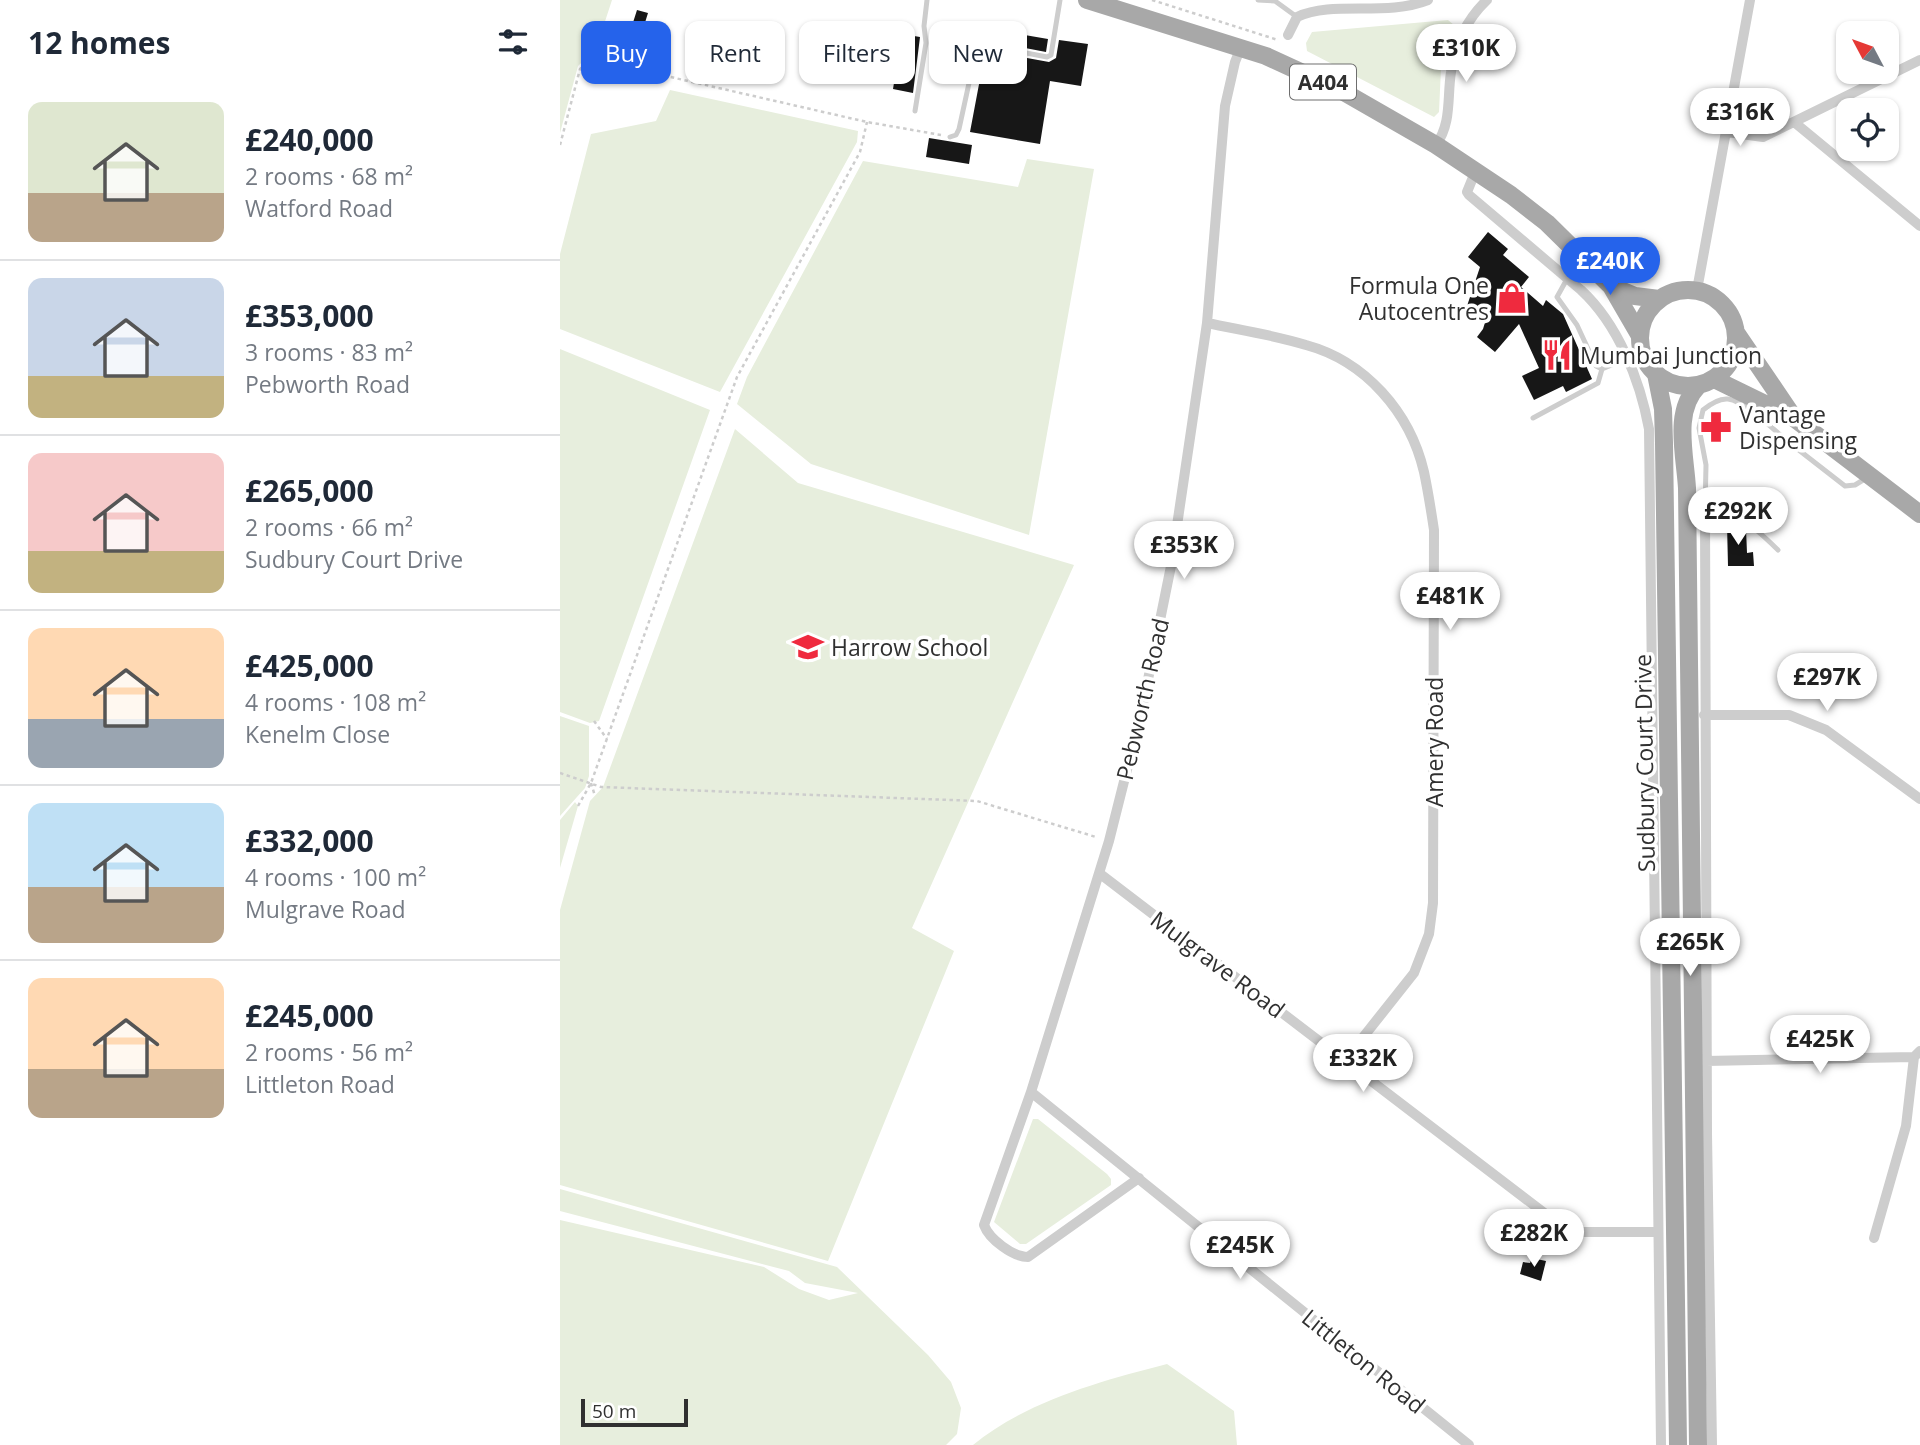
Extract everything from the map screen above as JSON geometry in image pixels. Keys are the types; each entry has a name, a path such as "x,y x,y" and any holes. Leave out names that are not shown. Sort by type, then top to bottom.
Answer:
{"main road":[{"name":"A404","path":"1087,0 1241,47 1342,91 1436,145 1476,170 1546,223 1611,286 1640,336"},
{"name":"A404","path":"1611,286 1635,296 1659,299"},
{"path":"1678,290 1697,290 1712,295 1725,306 1733,318 1737,334 1735,351 1729,365 1706,382 1679,386 1656,374 1641,350 1640,336 1644,317 1659,299 1678,290"},
{"path":"1737,334 1802,423"},
{"name":"Sudbury Court Drive","path":"1656,374 1662,409 1655,446 1664,569 1681,966 1699,998 1705,1383 1698,1412 1698,1445"},
{"path":"1706,382 1802,423 1920,514"},
{"name":"Sudbury Court Drive","path":"1678,1445 1676,1178 1681,966 1697,785 1686,567 1696,511 1683,408 1689,395 1706,382"}],"street":[{"path":"1288,35 1297,17 1309,11 1385,10 1428,0"},
{"path":"1697,290 1749,0"},
{"path":"1436,145 1443,136 1447,118 1454,51 1479,2"},
{"name":"Pebworth Road","path":"1139,1178 1028,1257 1018,1257 987,1233 984,1226 1031,1092 1109,841 1141,713 1171,566 1207,323 1225,106 1234,62 1241,47"},
{"path":"1727,132 1763,137 1920,60"},
{"path":"1794,121 1920,226"},
{"path":"1476,170 1467,192 1469,195 1568,278 1596,304 1611,324 1645,409 1655,446"},
{"path":"1581,290 1597,272"},
{"name":"Amery Road","path":"1207,323 1308,345 1346,361 1378,387 1405,424 1423,470 1434,530 1433,904 1429,934 1414,973 1345,1060"},
{"name":"Sudbury Court Drive","path":"1655,446 1657,1232 1661,1445"},
{"name":"Sudbury Court Drive","path":"1696,511 1704,715 1697,785 1699,998 1706,1061 1700,1134"},
{"path":"1704,715 1789,715 1809,721 1826,730 1920,799"},
{"name":"Mulgrave Road","path":"1099,873 1556,1222 1582,1232 1657,1232"},
{"path":"1706,1061 1917,1054 1906,1126 1874,1238"},
{"name":"Littleton Road","path":"1031,1092 1469,1445"},
{"path":"1657,1178 1676,1178"},
{"name":"Sudbury Court Drive","path":"1705,1383 1712,1445"}],"lane":[{"path":"915,111 926,43 924,26 927,0"},
{"path":"950,136 956,135 958,129 976,51 981,46 990,46 1047,57 1051,55 1060,0"},
{"path":"1258,0 1275,0 1297,17"},
{"path":"1568,278 1557,297 1577,325 1596,366 1602,369 1626,359"},
{"path":"1534,418 1598,383 1602,369"},
{"path":"1778,550 1746,521 1724,513 1696,511 1706,465 1699,428 1703,410 1728,399 1738,403 1845,486 1854,485 1870,475"},
{"path":"1791,444 1802,423"},
{"path":"1664,569 1686,567"},
{"path":"1678,1413 1698,1412"}],"path":[{"path":"560,145 580,69 592,59 867,122 950,136"},
{"path":"578,806 591,783 737,377 860,152 867,122"},
{"path":"594,721 607,739"},
{"path":"560,773 601,788 623,786 977,801 1109,841"},
{"path":"591,783 595,796"}],"green space":[{"path":"560,0 612,0 605,21 581,21 581,63 560,133"},
{"path":"1448,20 1454,25 1441,68 1439,112 1434,117 1307,51 1306,43 1312,32"},
{"path":"670,90 858,131 857,142 720,392 560,329 560,254 591,134 656,121"},
{"path":"1027,159 1094,169 1029,535 811,464 737,404 747,377 863,161 1018,187"},
{"path":"560,349 710,410 599,721 590,723 560,712"},
{"path":"735,429 798,483 1074,565 912,928 954,951 828,1261 560,1185 560,910 590,801 603,787"},
{"path":"560,716 589,726 589,776 585,788 560,816"},
{"path":"575,802 578,806 560,868 560,820"},
{"path":"1033,1119 1038,1119 1107,1174 1111,1185 1026,1244 1020,1244 994,1222"},
{"path":"560,1189 837,1267 928,1355 951,1382 961,1408 957,1434 946,1445 560,1445 560,1220 764,1267 799,1289 829,1300 858,1293 805,1283 789,1271 560,1211"},
{"path":"1167,1364 1234,1411 1237,1445 973,1445 1017,1416 1065,1394"}],"building":[{"path":"637,10 648,13 646,21 633,21"},
{"path":"1027,35 1048,39 1046,52 1027,48"},
{"path":"915,36 920,37 915,77"},
{"path":"1059,40 1088,44 1081,86 1050,81 1040,144 970,132 979,84 1027,84 1027,58 1049,62 1056,58"},
{"path":"894,84 914,84 913,93 893,89"},
{"path":"929,138 972,145 969,164 926,157"},
{"path":"1488,232 1508,249 1503,255 1529,277 1521,287 1543,306 1546,300 1563,314 1592,379 1566,392 1563,386 1534,400 1522,376 1539,368 1519,324 1495,352 1477,337 1487,316 1466,309 1480,267 1468,257"},
{"path":"1727,524 1736,524 1746,529 1747,553 1753,552 1754,566 1728,566"},
{"path":"1532,1258 1546,1261 1541,1281 1520,1274 1523,1262 1530,1263"}],"place":[{"name":"Formula One Autocentres","path":"1512,298"},
{"name":"Mumbai Junction","path":"1557,355"},
{"name":"Vantage Dispensing","path":"1716,427"},
{"name":"Harrow School","path":"808,647"}]}
